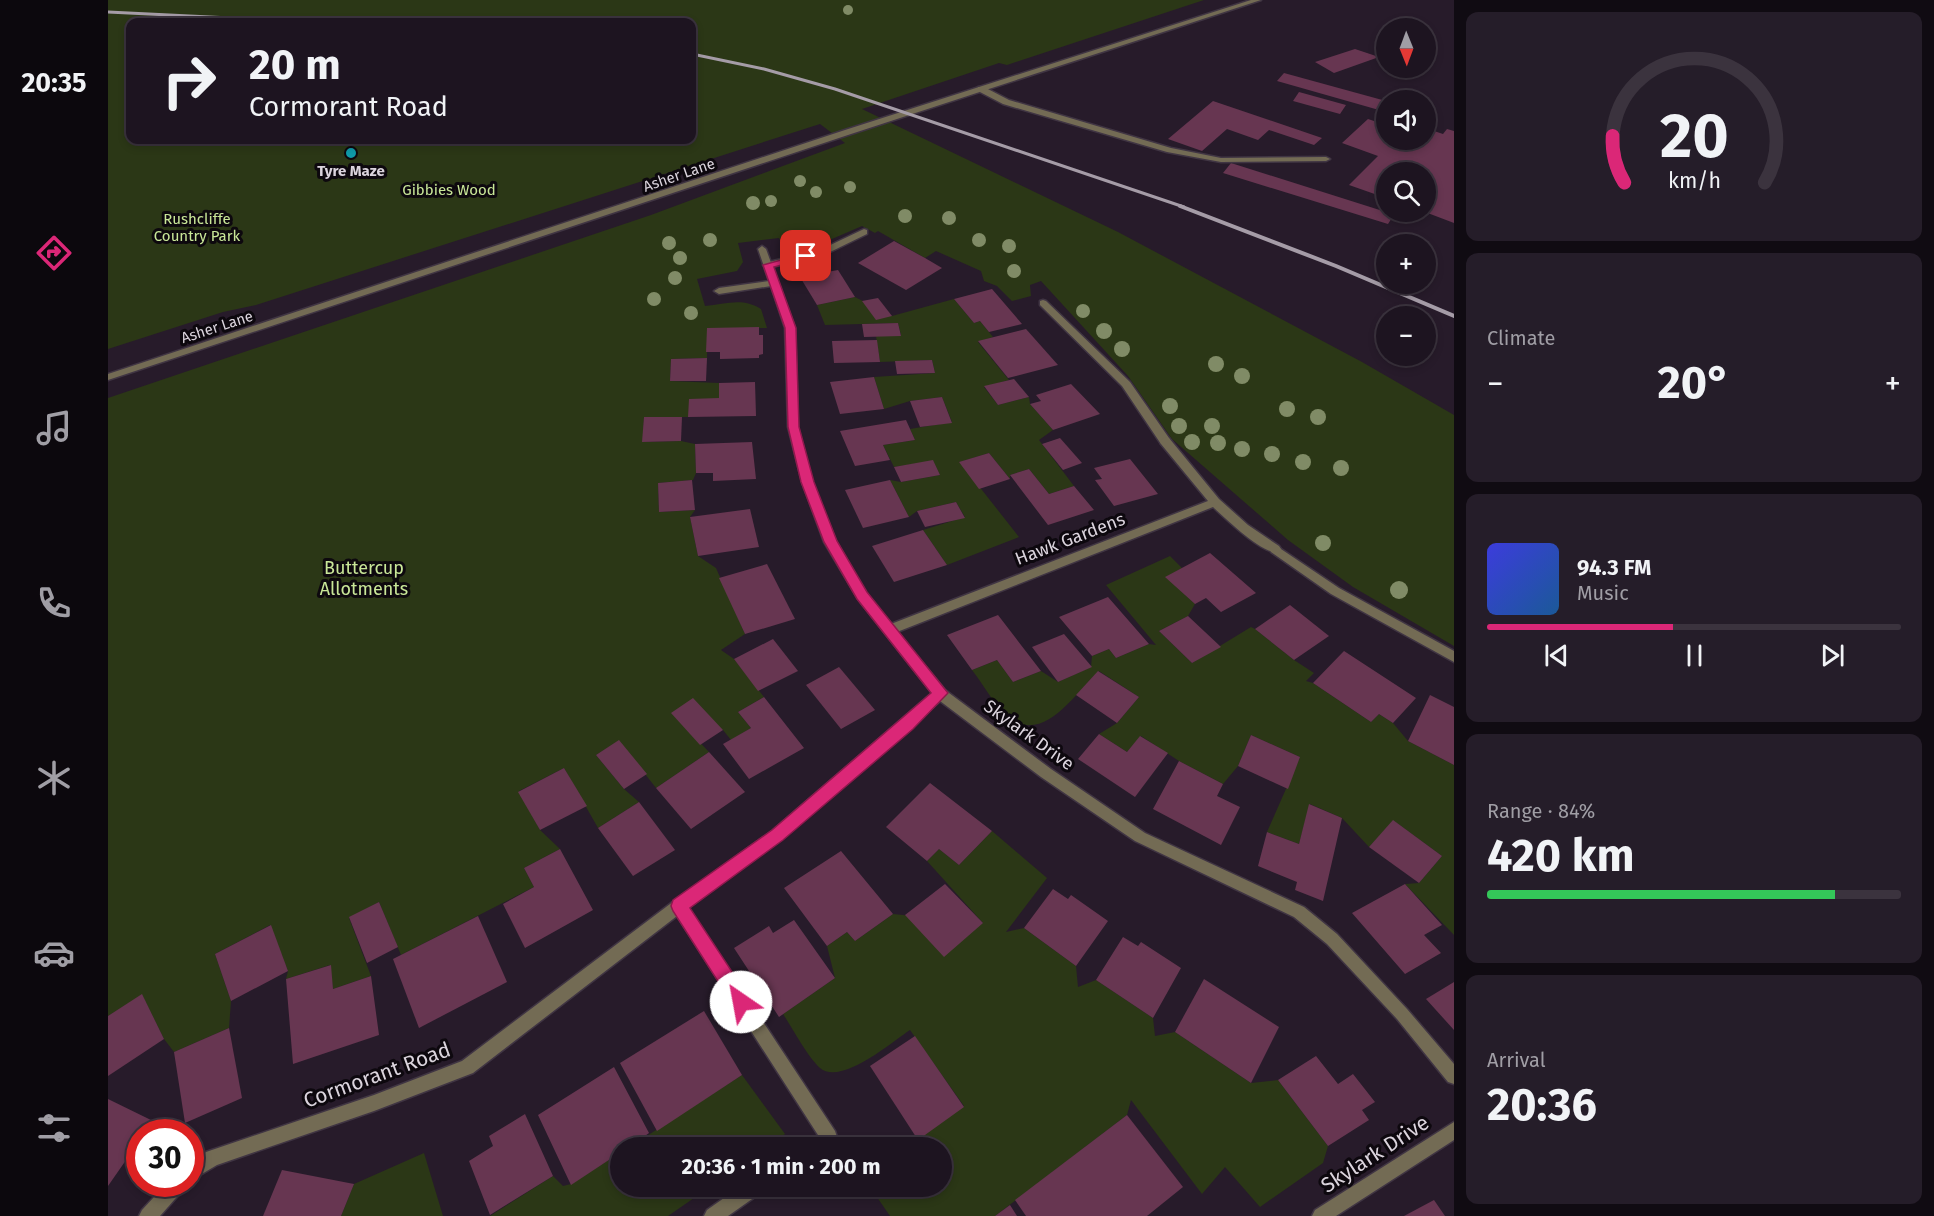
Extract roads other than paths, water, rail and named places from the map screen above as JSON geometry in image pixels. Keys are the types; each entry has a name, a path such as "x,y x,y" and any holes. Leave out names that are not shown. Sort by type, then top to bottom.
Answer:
{"street":[{"name":"Asher Lane","path":"108,377 1258,0"},
{"path":"981,89 1006,102 1181,152 1221,160 1326,159"},
{"path":"768,265 825,251 864,232"},
{"name":"Skylark Drive","path":"762,249 792,336 794,427 807,482 830,542 862,596 940,693 1046,774 1140,837 1299,912 1332,939 1402,1014 1454,1076"},
{"path":"719,291 775,284"},
{"path":"1043,303 1126,384 1165,441 1215,502 1244,528 1335,591 1454,657"},
{"name":"Hawk Gardens","path":"888,630 1215,502"},
{"name":"Cormorant Road","path":"204,1163 212,1158 374,1103 467,1067 679,906 777,835 908,725 940,693"},
{"path":"679,906 829,1137"},
{"name":"Skylark Drive","path":"1321,1216 1454,1130"},
{"path":"148,1216 165,1197"},
{"path":"712,1216 740,1197"}],"railway":[{"path":"108,12 229,18"},
{"path":"696,55 764,69 835,89 1184,207"},
{"path":"1180,206 1336,266 1454,316"}],"place":[{"name":"Tyre Maze","path":"351,153"}],"park label":[{"name":"Gibbies Wood","path":"449,190"},
{"name":"Rushcliffe Country Park","path":"197,228"},
{"name":"Buttercup Allotments","path":"364,578"}]}
